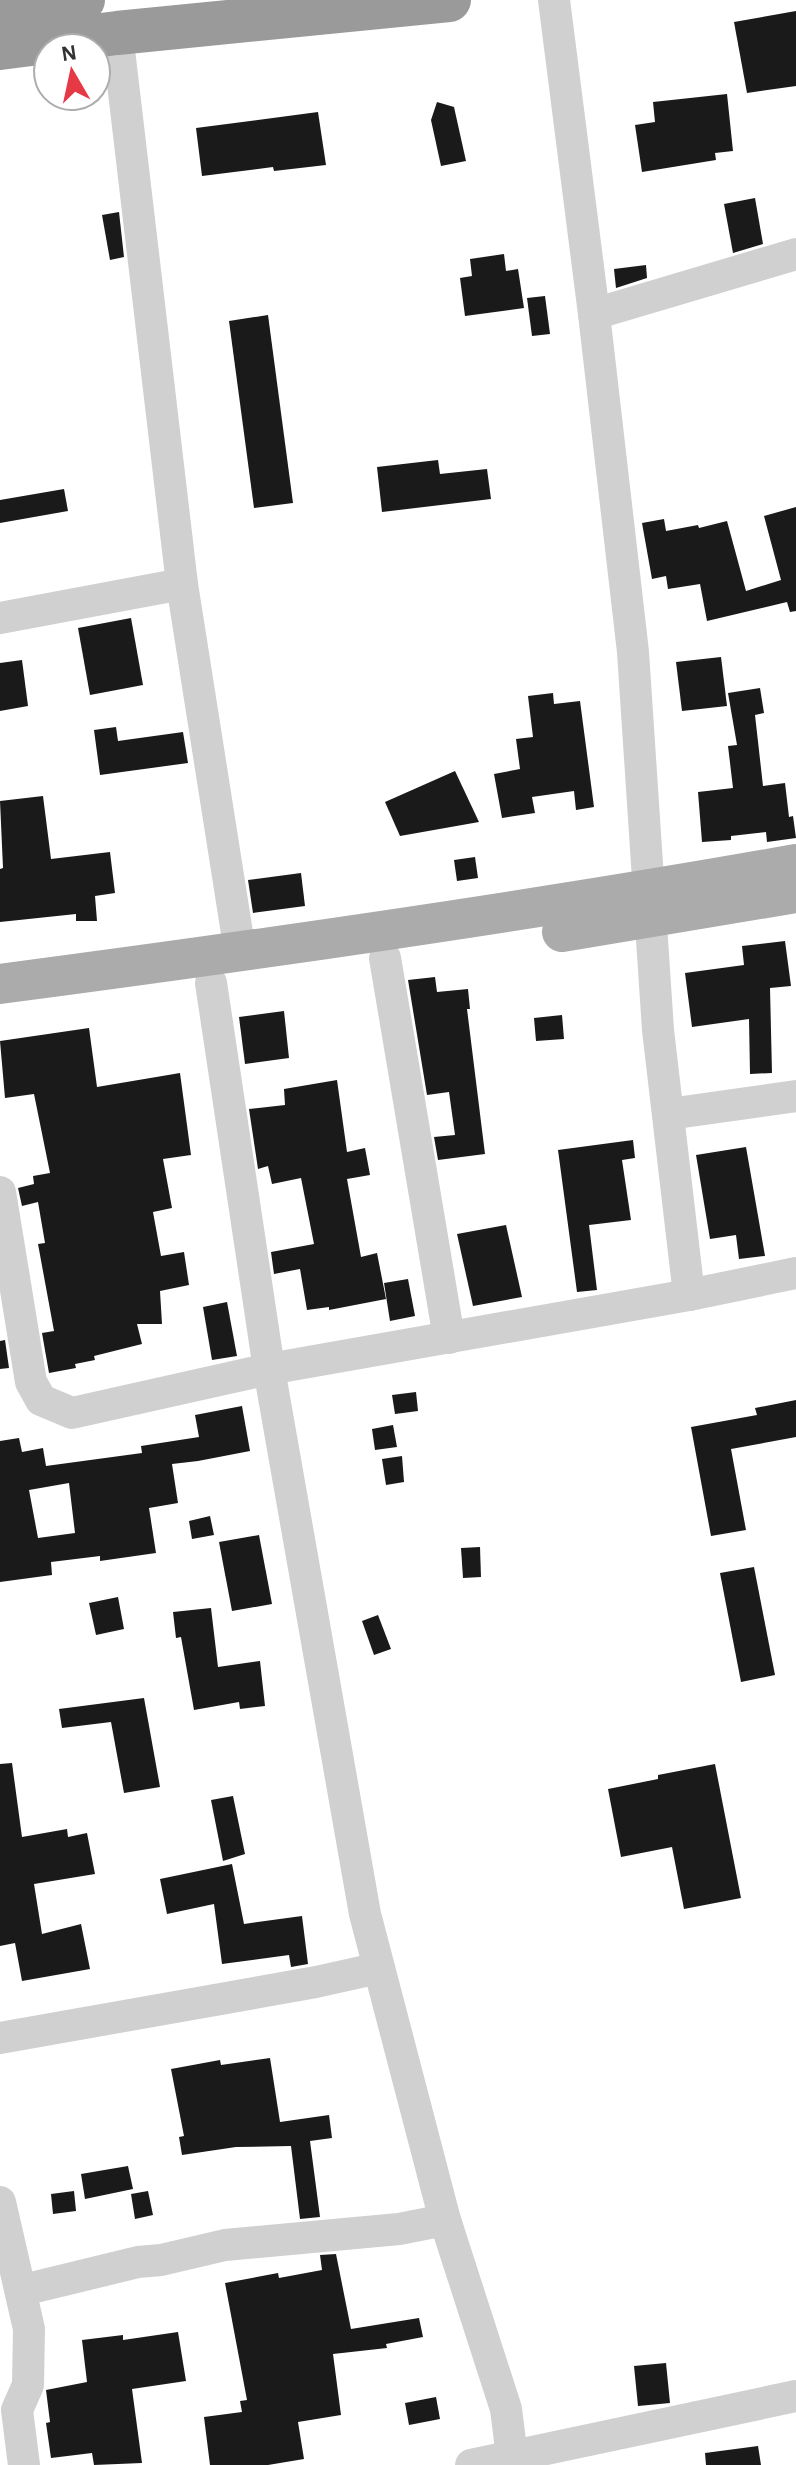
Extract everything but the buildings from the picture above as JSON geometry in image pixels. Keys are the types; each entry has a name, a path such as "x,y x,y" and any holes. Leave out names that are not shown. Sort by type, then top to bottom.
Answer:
{"highway":[{"path":"0,10 83,0"},
{"path":"0,48 117,33 449,0"}],"main road":[{"path":"0,1012 385,958 649,905 796,864"},
{"path":"0,984 240,952 649,905 796,893"}],"street":[{"path":"554,0 633,652 658,1030 689,1295"},
{"path":"117,33 182,584 240,952"},
{"path":"594,314 796,254"},
{"path":"0,618 182,584"},
{"path":"385,958 449,1338"},
{"path":"211,983 269,1369 365,1914 445,2220 506,2409 513,2461"},
{"path":"669,1114 796,1096"},
{"path":"0,1192 31,1382 41,1400 72,1413 269,1369 689,1295 796,1273"},
{"path":"0,2038 379,1968"},
{"path":"0,2202 23,2290 29,2329 28,2385 9,2412 24,2465"},
{"path":"23,2290 225,2245 399,2229 445,2220"},
{"path":"471,2465 513,2461 796,2396"}]}
